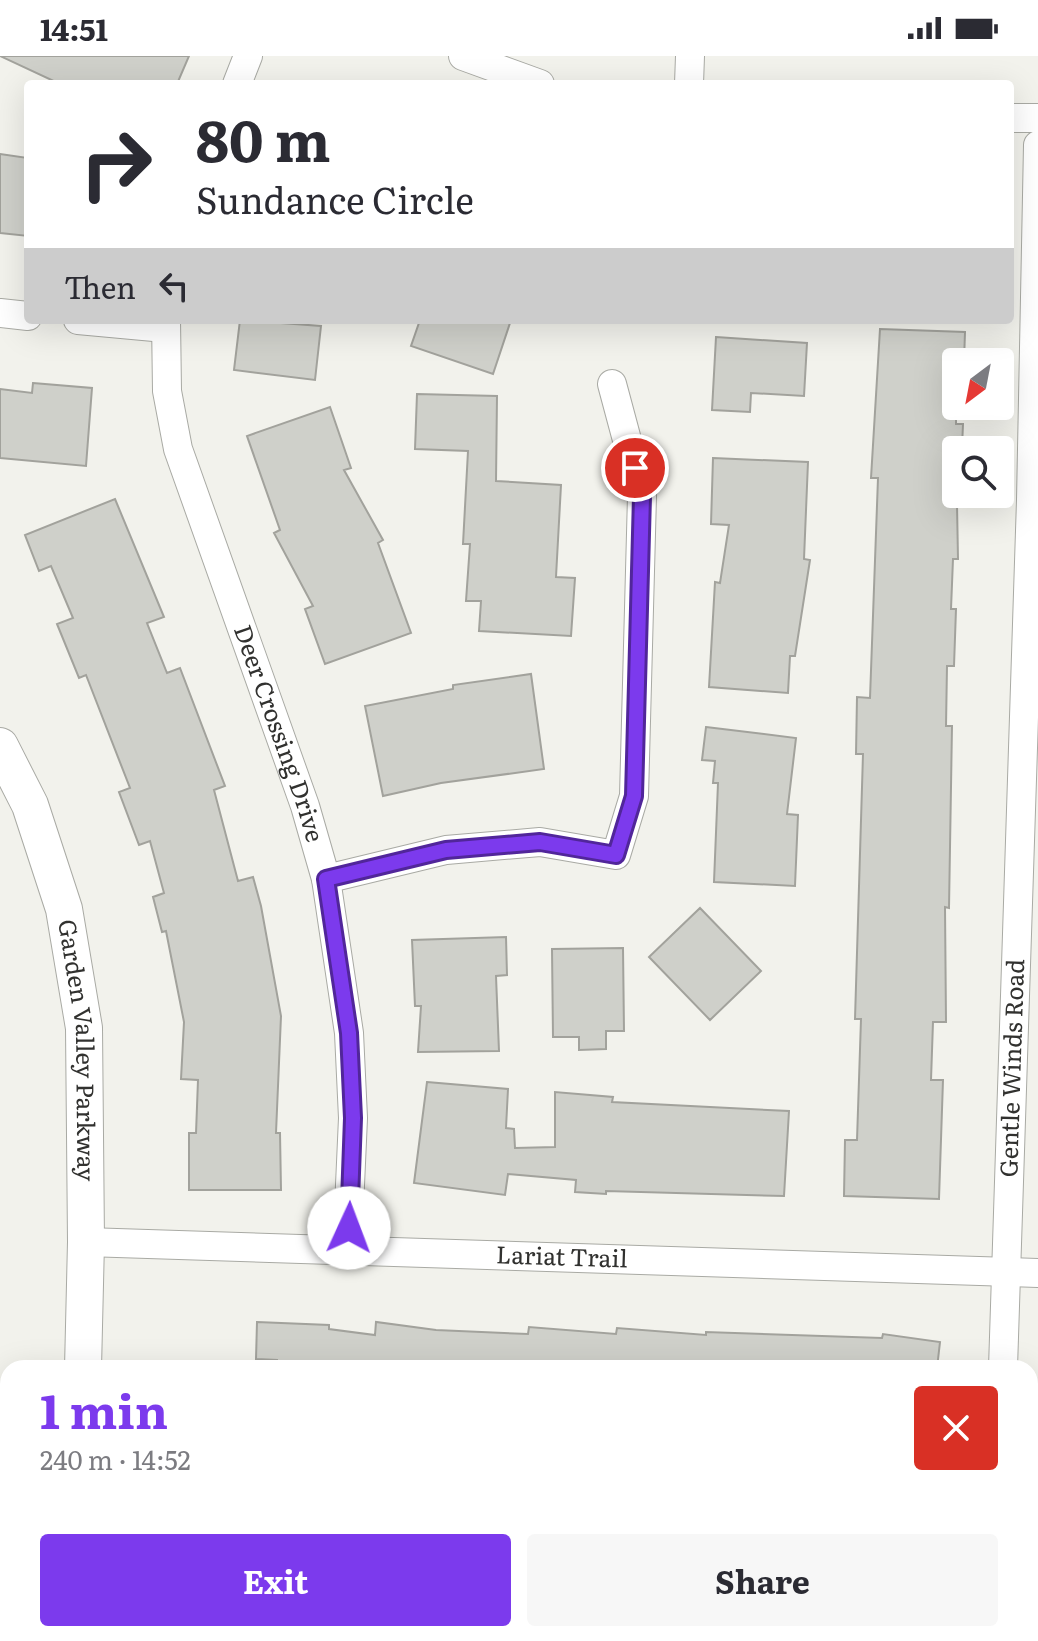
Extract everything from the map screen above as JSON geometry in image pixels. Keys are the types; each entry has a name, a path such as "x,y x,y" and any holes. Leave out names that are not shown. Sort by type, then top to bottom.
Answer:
{"street":[{"path":"239,80 248,56"},
{"path":"463,56 529,80"},
{"path":"689,80 690,56"},
{"path":"1014,118 1038,118"},
{"name":"Gentle Winds Road","path":"1003,1360 1028,888 1038,145"},
{"path":"0,313 24,316"},
{"name":"Deer Crossing Drive","path":"166,324 167,391 178,449 305,806 326,879 349,1033 353,1118 347,1252"},
{"path":"326,879 446,850 540,842 616,855 634,796 642,496 612,384"},
{"name":"Garden Valley Parkway","path":"0,746 30,805 66,924 84,1028 86,1242 83,1360"},
{"name":"Lariat Trail","path":"86,1242 1038,1273"}],"building":[{"path":"0,56 189,56 179,80 51,80"},
{"path":"0,154 24,157 24,236 0,233"},
{"path":"240,324 321,326 315,380 234,370"},
{"path":"419,324 510,324 493,374 411,346"},
{"path":"880,329 965,332 964,348 942,348 942,420 956,420 956,424 963,424 962,436 942,436 942,508 957,508 958,559 953,559 951,609 956,609 954,666 947,666 946,726 952,726 949,908 945,907 946,1022 933,1022 931,1080 943,1080 939,1199 844,1196 845,1140 857,1140 861,1019 855,1019 863,754 856,754 857,697 870,698 878,478 871,478"},
{"path":"716,337 807,343 804,396 751,393 750,412 712,410"},
{"path":"33,383 92,388 86,466 0,458 0,389 32,393"},
{"path":"417,394 497,396 496,481 561,485 556,577 575,578 571,636 479,631 481,601 466,601 470,544 463,544 468,451 415,449"},
{"path":"330,407 351,468 344,470 383,540 378,543 411,633 325,664 305,609 313,606 274,533 280,530 247,436"},
{"path":"713,458 808,462 804,559 810,560 795,656 790,656 788,693 709,687 715,582 720,583 729,525 711,524"},
{"path":"115,499 164,617 147,623 167,673 180,668 225,786 214,790 238,881 253,877 261,906 281,1016 276,1133 280,1133 281,1190 189,1190 189,1133 196,1133 198,1080 181,1079 184,1022 166,931 162,932 153,897 164,893 150,841 139,845 119,792 130,788 86,675 79,678 57,624 73,618 51,566 39,571 25,535"},
{"path":"531,674 544,769 441,783 383,796 365,706 453,689 453,685"},
{"path":"706,727 796,738 787,814 798,815 795,886 714,882 718,783 713,783 715,761 702,760"},
{"path":"700,908 761,971 710,1020 649,957"},
{"path":"506,937 507,975 496,976 499,1051 418,1052 421,1006 415,1006 412,940"},
{"path":"623,948 624,1031 606,1031 606,1049 579,1050 579,1037 553,1037 552,949"},
{"path":"427,1082 508,1089 506,1128 514,1129 515,1148 555,1147 555,1092 613,1097 612,1102 789,1111 784,1196 575,1192 576,1180 508,1174 505,1195 414,1183"},
{"path":"257,1322 329,1325 329,1329 375,1335 376,1322 436,1330 528,1334 529,1327 616,1334 617,1328 706,1335 706,1332 882,1338 883,1334 940,1342 938,1360 256,1359"}],"route":[{"path":"349,1228 353,1118 349,1033 326,879 446,850 540,842 616,855 634,796 642,496 635,468"}]}
